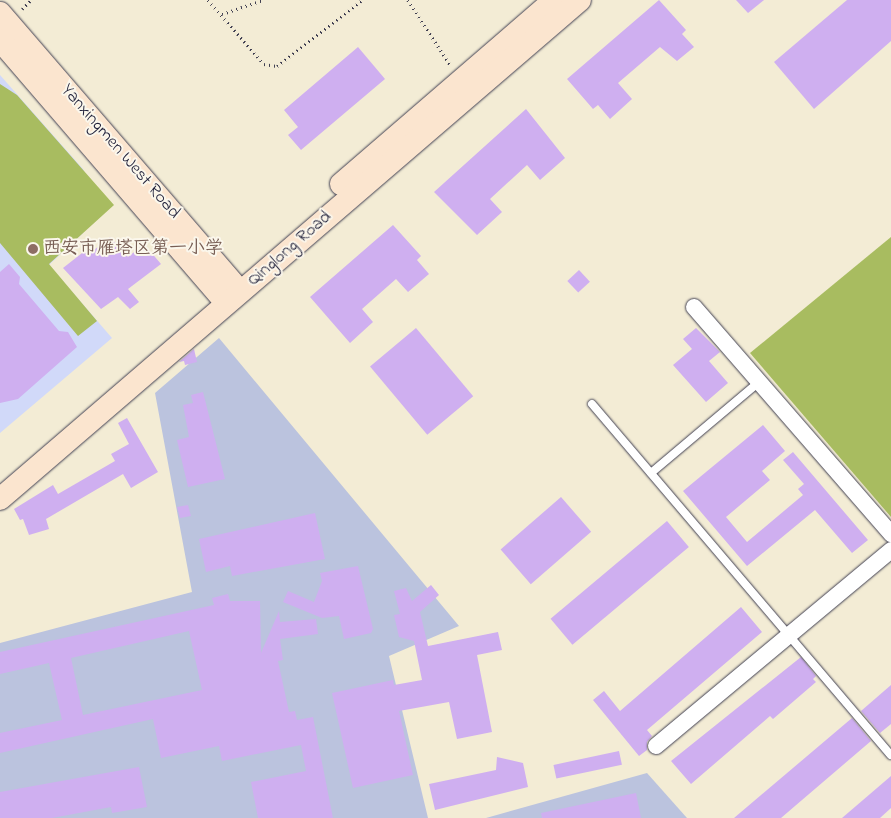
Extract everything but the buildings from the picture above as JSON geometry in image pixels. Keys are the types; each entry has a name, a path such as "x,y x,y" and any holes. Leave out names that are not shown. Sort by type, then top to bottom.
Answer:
{"street":[{"name":"Qinglong Road","path":"0,499 462,80 554,0"},
{"name":"Qinglong Road","path":"0,478 580,0"},
{"name":"Yanxingmen West Road","path":"0,13 228,292"},
{"name":"Yanxingmen West Road","path":"0,40 228,292"},
{"path":"694,307 891,534"},
{"path":"656,746 891,550"}],"lane":[{"path":"651,473 759,382"},
{"path":"592,404 891,755"}],"path":[{"path":"208,0 264,64 277,66 362,0"},
{"path":"222,14 263,0"},
{"path":"408,0 431,39 462,80"}],"shaded area":[{"name":"西安市雁塔区第一小学","path":"0,75 83,169 90,184 83,233 49,265 112,338 0,433"},
{"path":"219,338 459,626 389,656 428,818 0,818 0,643 192,592 155,393"},
{"path":"647,773 687,818 486,818"}],"green space":[{"path":"0,84 17,95 114,205 49,264 97,321 78,336 0,243"},
{"path":"891,237 891,517 750,353"}],"place":[{"name":"西安市雁塔区第一小学","path":"33,249"}]}
